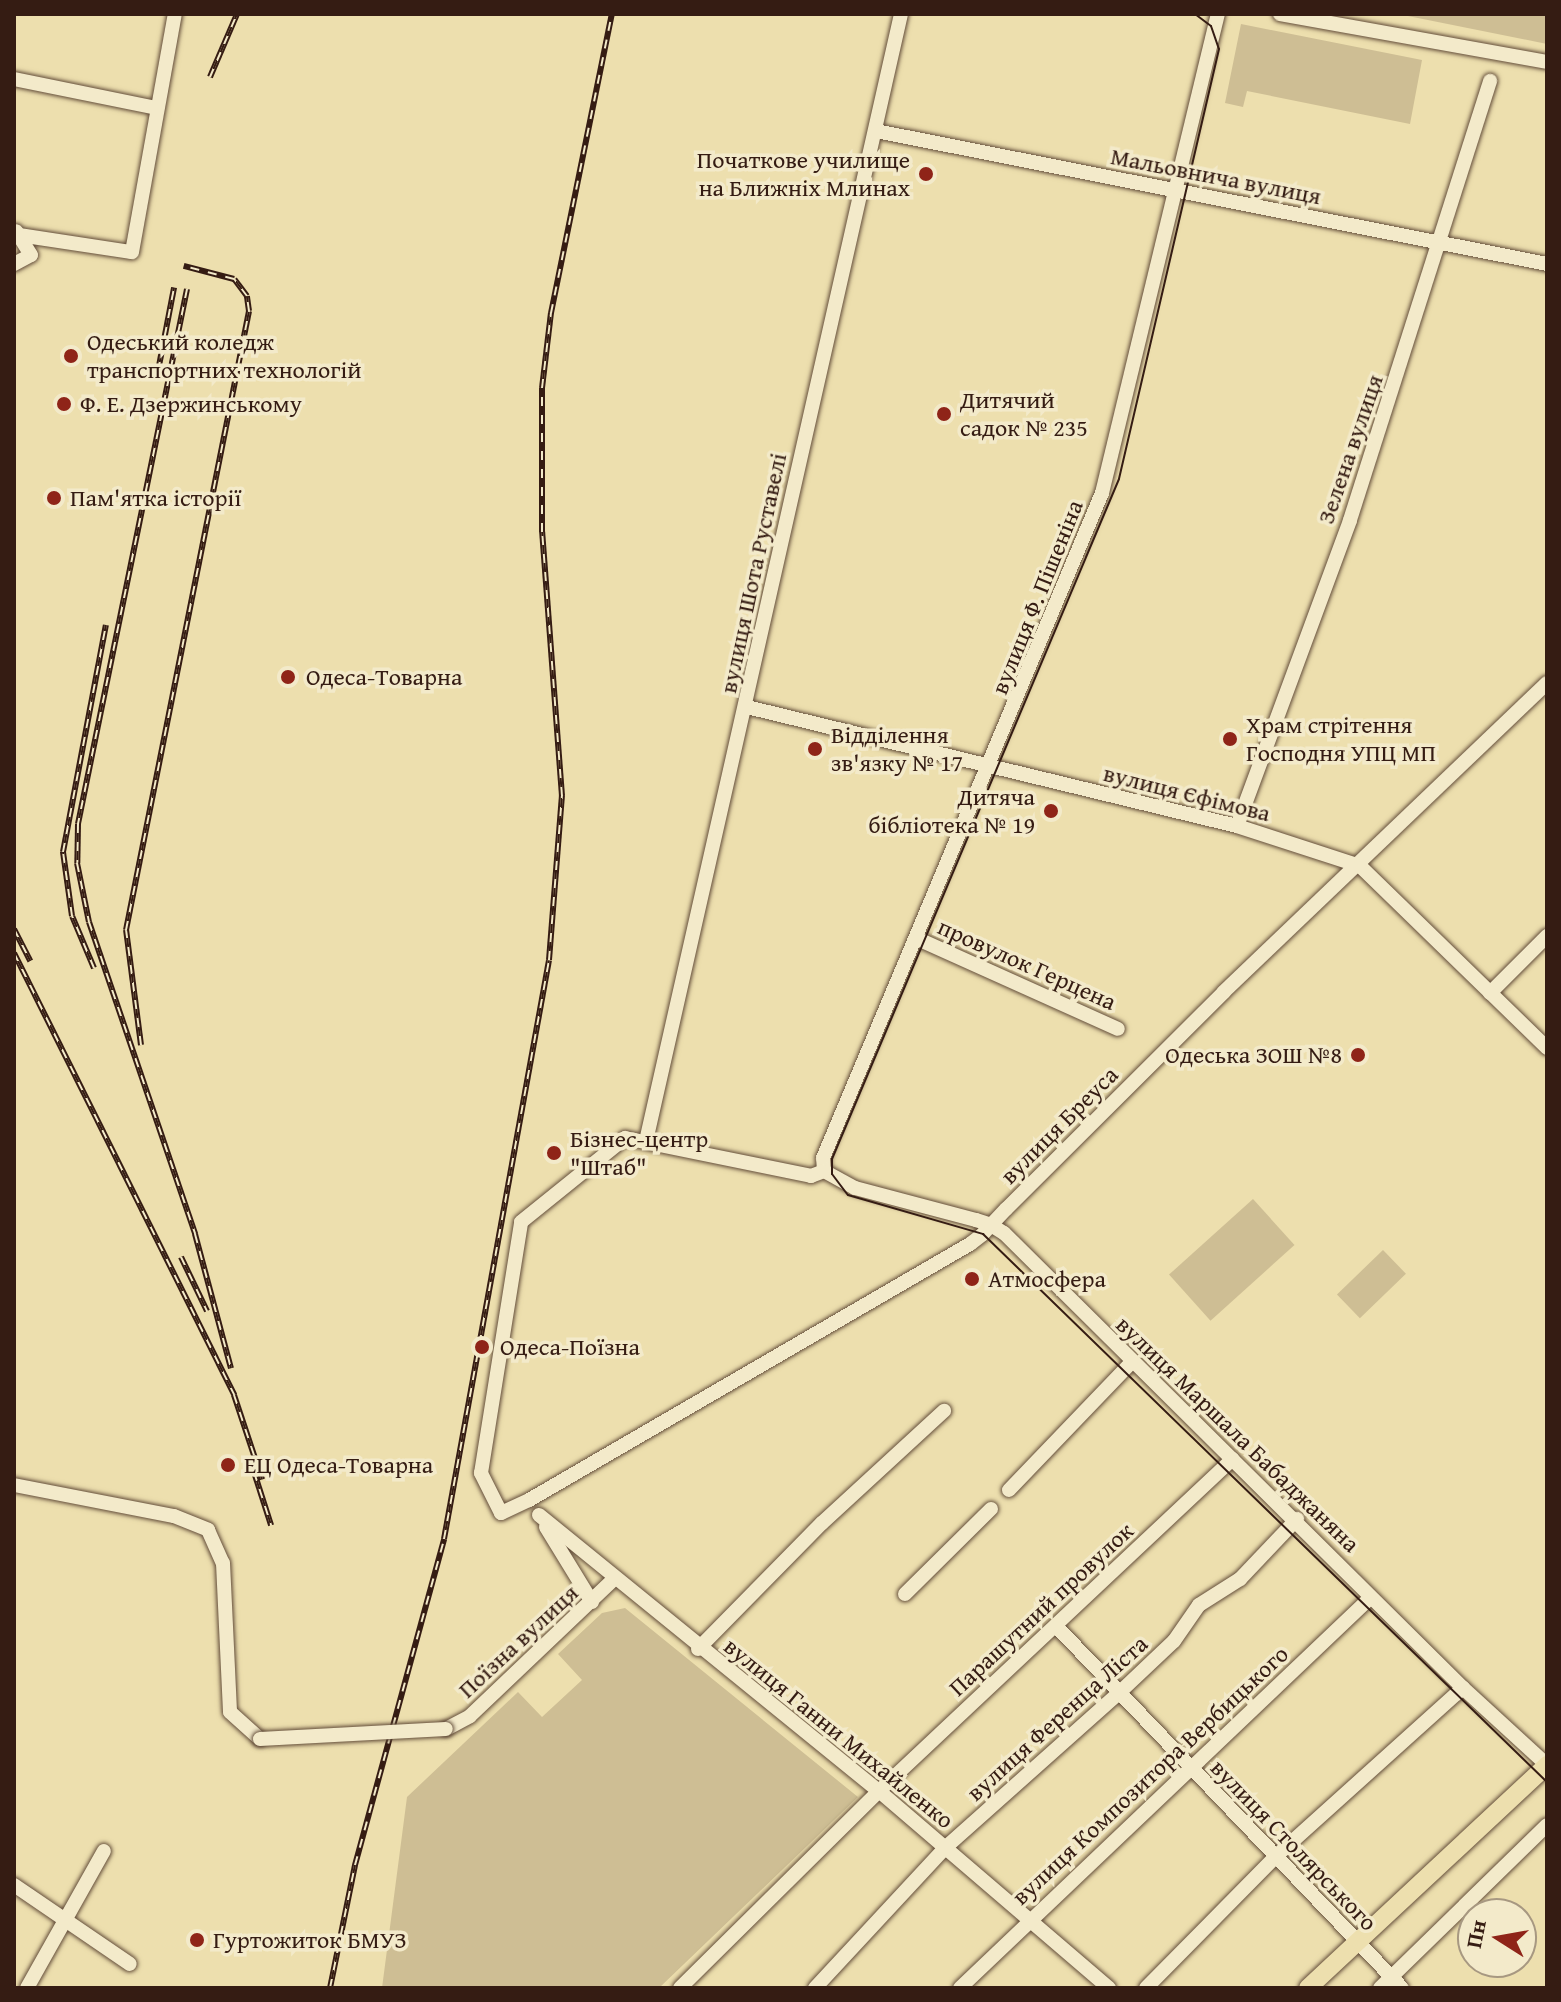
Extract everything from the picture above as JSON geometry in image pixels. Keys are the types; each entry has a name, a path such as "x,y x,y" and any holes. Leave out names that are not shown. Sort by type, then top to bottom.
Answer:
{"main road":[{"path":"1308,1988 1547,1765"}],"street":[{"path":"16,231 132,252 175,14"},
{"name":"вулиця Шота Руставелі","path":"646,1141 747,707 901,14"},
{"name":"вулиця Ф. Пішеніна","path":"824,1171 823,1158 991,767 1102,493 1178,192 1218,14"},
{"path":"1280,14 1547,62"},
{"path":"14,79 157,108"},
{"name":"Зелена вулиця","path":"1237,826 1350,520 1441,244 1490,81"},
{"name":"Мальовнича вулиця","path":"876,131 1547,264"},
{"path":"14,264 31,255 16,231"},
{"name":"вулиця Бреуса","path":"501,1513 529,1500 953,1257 991,1225 1224,992 1360,866 1547,683"},
{"name":"вулиця Єфімова","path":"747,707 1237,826 1360,866 1547,1048"},
{"path":"1490,993 1547,936"},
{"name":"провулок Герцена","path":"918,939 1118,1029"},
{"name":"вулиця Маршала Бабаджаняна","path":"501,1513 481,1473 521,1222 625,1138 811,1176 824,1171 855,1188 991,1225 1131,1363 1297,1519 1463,1688 1547,1765"},
{"path":"1009,1490 1131,1363"},
{"path":"698,1649 822,1523 944,1411"},
{"name":"Парашутний провулок","path":"680,1988 879,1791 1057,1627 1232,1459"},
{"name":"Поїзна вулиця","path":"14,1485 174,1516 208,1530 223,1563 230,1712 260,1739 446,1729 470,1716 615,1578"},
{"name":"вулиця Ганни Михайленко","path":"529,1500 592,1602"},
{"path":"905,1594 991,1509"},
{"name":"вулиця Ганни Михайленко","path":"539,1515 698,1649 879,1791 1109,1988"},
{"name":"вулиця Ференца Ліста","path":"815,1988 946,1847 1120,1692 1174,1641 1199,1605 1240,1579 1297,1519"},
{"name":"вулиця Композитора Вербицького","path":"960,1988 1188,1766 1371,1597"},
{"name":"вулиця Столярського","path":"1057,1627 1397,1982"},
{"path":"1146,1988 1275,1857 1463,1688"},
{"path":"1380,1988 1397,1982 1547,1825"},
{"path":"27,1988 104,1851"},
{"path":"14,1885 130,1964"}],"shaded area":[{"path":"1398,14 1547,14 1547,44"},
{"path":"1241,24 1422,60 1410,124 1247,91 1243,107 1225,103"},
{"path":"1253,1199 1294,1245 1211,1321 1169,1275"},
{"path":"1383,1250 1406,1274 1360,1318 1337,1294"},
{"path":"625,1608 858,1797 659,1988 382,1988 407,1797 518,1692 542,1717 582,1680 558,1654 602,1613"}],"tram line":[{"path":"1195,14 1211,26 1219,49 1119,479 832,1159 832,1174 848,1195 983,1234 1547,1782"}],"railway":[{"path":"210,77 237,14"},
{"path":"330,1988 355,1865 444,1539 549,960 562,796 542,532 542,388 551,313 612,14"},
{"path":"141,1045 126,930 249,311 247,296 234,279 184,266"},
{"path":"158,371 174,288"},
{"path":"187,289 78,824 77,863 89,922 195,1234 231,1368"},
{"path":"94,968 72,916 63,852 106,625"},
{"path":"14,929 30,961"},
{"path":"14,953 234,1395 262,1479"},
{"path":"181,1257 207,1311"},
{"path":"254,1472 271,1525"}],"place":[{"name":"Початкове училище на Ближніх Млинах","path":"926,174"},
{"name":"Одеський коледж транспортних технологій","path":"71,356"},
{"name":"Ф. Е. Дзержинському","path":"64,404"},
{"name":"Дитячий садок № 235","path":"944,414"},
{"name":"Пам'ятка історії","path":"54,498"},
{"name":"Одеса-Товарна","path":"288,677"},
{"name":"Храм стрітення Господня УПЦ МП","path":"1230,739"},
{"name":"Відділення зв'язку № 17","path":"815,749"},
{"name":"Дитяча бібліотека № 19","path":"1051,811"},
{"name":"Одеська ЗОШ №8","path":"1358,1055"},
{"name":"Бізнес-центр \"Штаб\"","path":"554,1153"},
{"name":"Атмосфера","path":"972,1279"},
{"name":"Одеса-Поїзна","path":"482,1347"},
{"name":"ЕЦ Одеса-Товарна","path":"228,1465"},
{"name":"Гуртожиток БМУЗ","path":"197,1940"}]}
